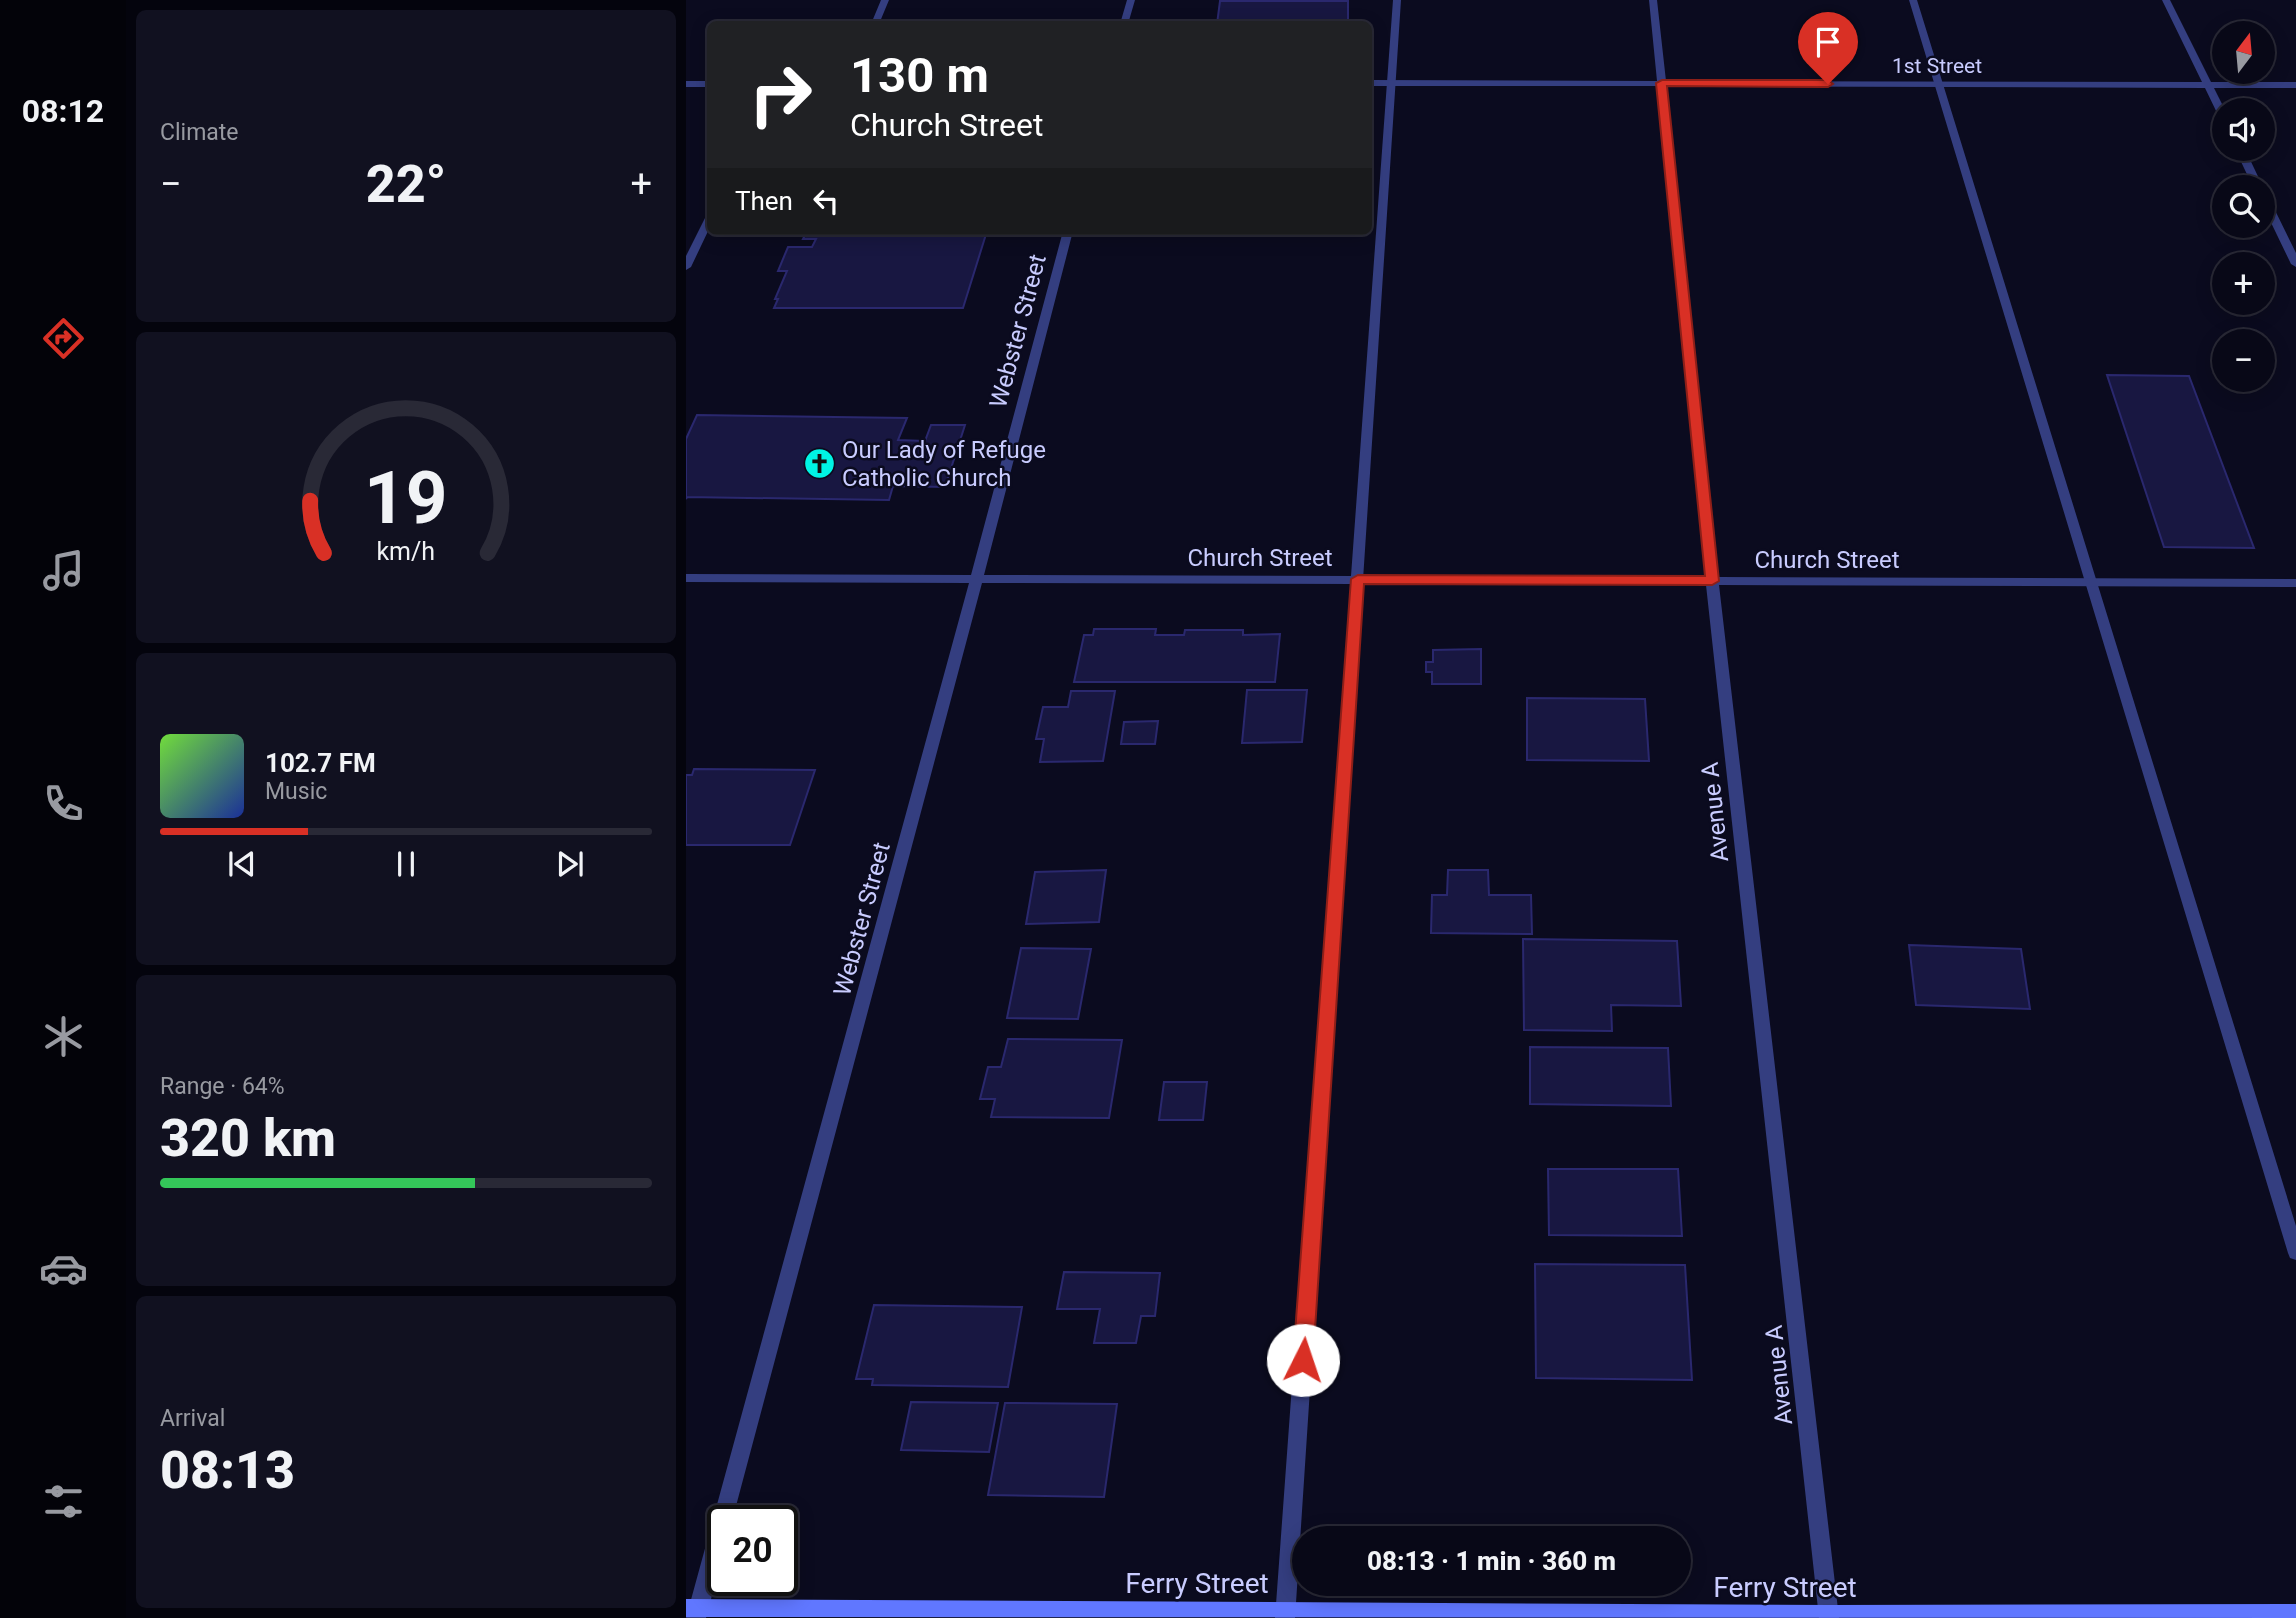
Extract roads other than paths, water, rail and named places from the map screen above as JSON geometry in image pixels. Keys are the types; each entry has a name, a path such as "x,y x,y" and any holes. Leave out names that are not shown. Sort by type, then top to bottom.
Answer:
{"street":[{"path":"876,21 886,0"},
{"path":"1125,21 1131,0"},
{"path":"1285,1615 1397,0"},
{"name":"Avenue A","path":"1653,0 1712,581 1829,1617"},
{"path":"1913,0 2296,1253"},
{"path":"2166,0 2214,98"},
{"name":"1st Street","path":"1372,83 2296,85"},
{"path":"686,84 707,84"},
{"path":"2275,221 2296,264"},
{"path":"686,267 707,224"},
{"name":"Webster Street","path":"694,1611 977,577 1067,235"},
{"name":"Church Street","path":"686,578 2296,583"},
{"name":"Ferry Street","path":"694,1611 1829,1617 2296,1613"}],"place":[{"name":"Our Lady of Refuge Catholic Church","path":"819,464"}]}
